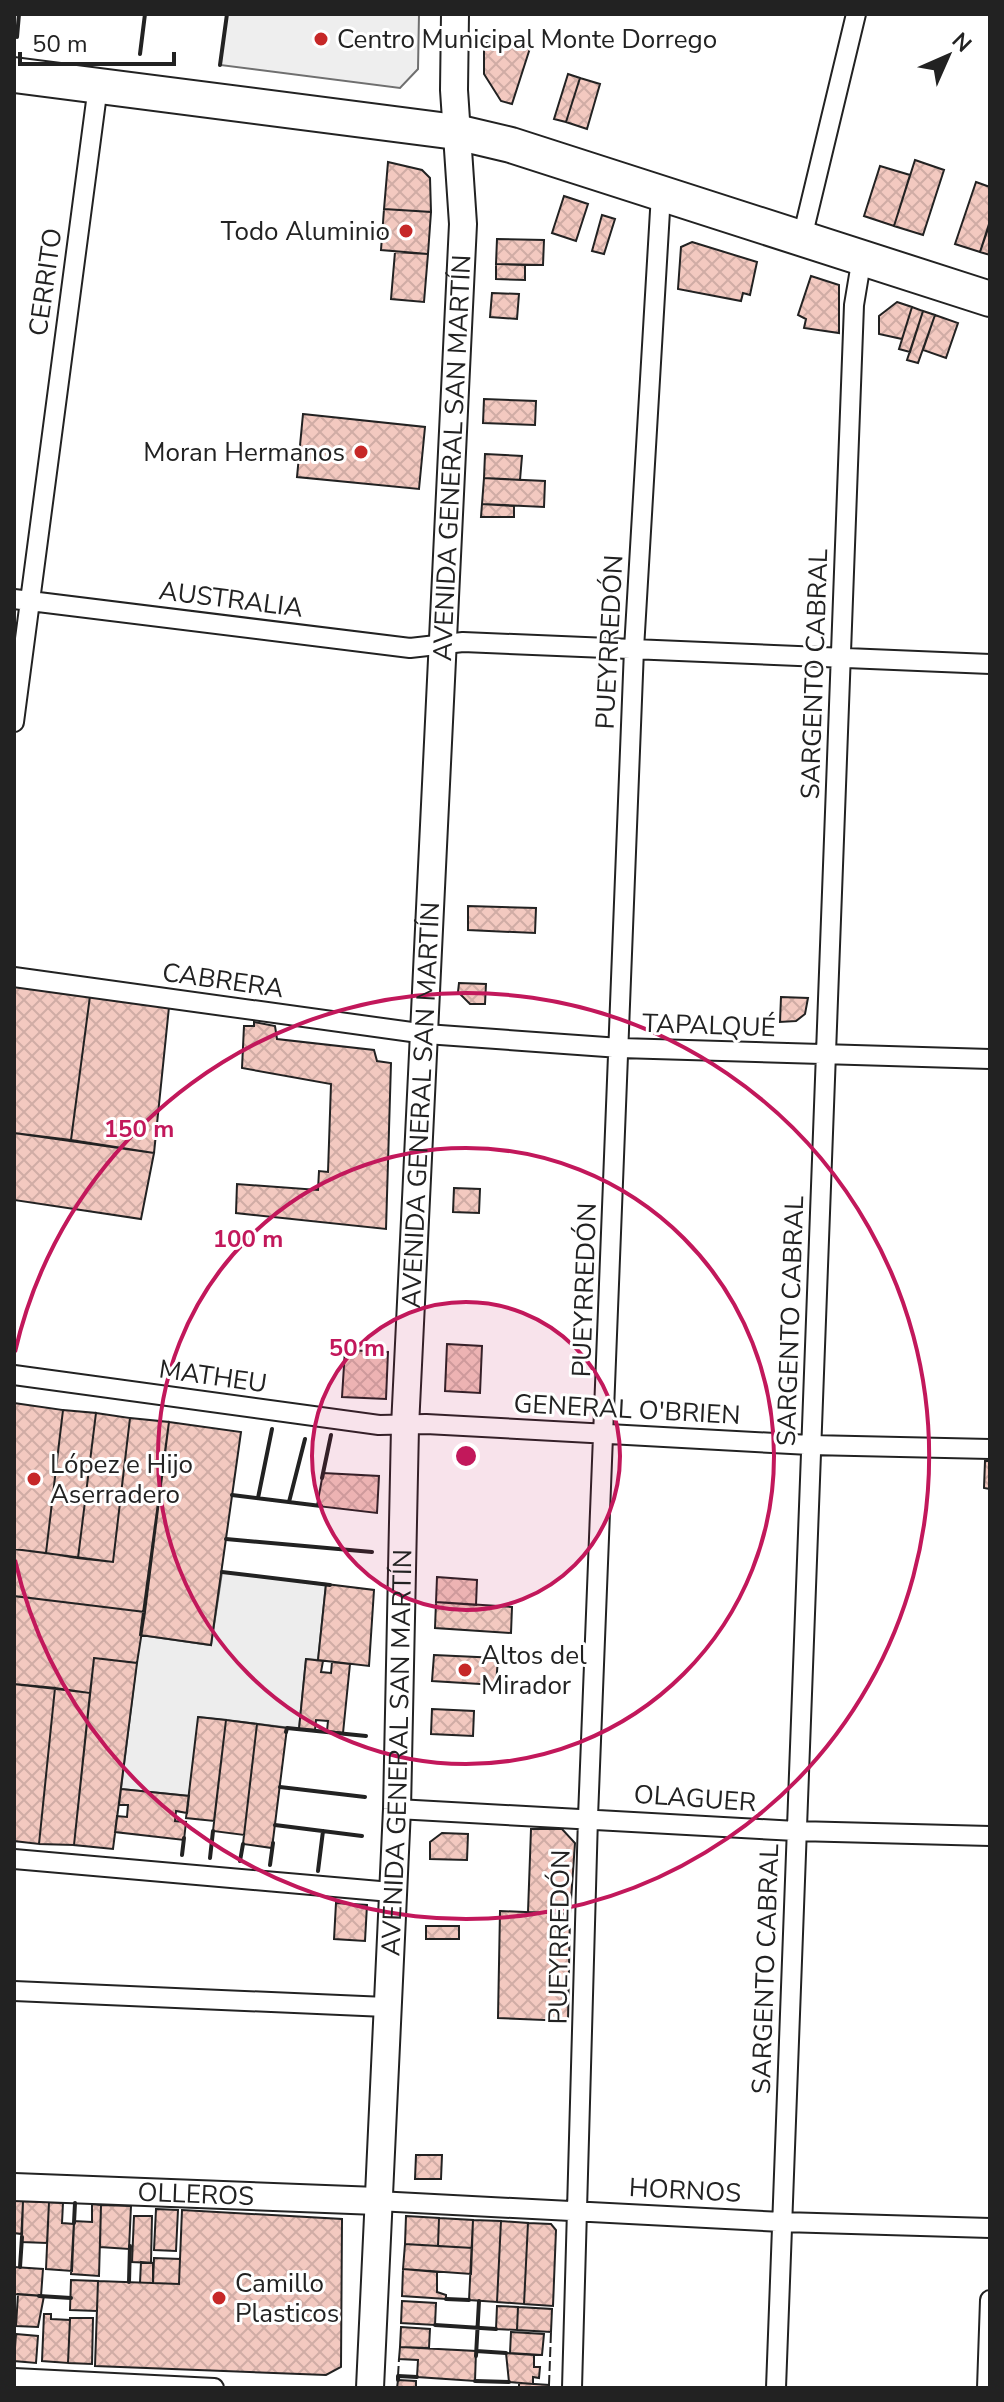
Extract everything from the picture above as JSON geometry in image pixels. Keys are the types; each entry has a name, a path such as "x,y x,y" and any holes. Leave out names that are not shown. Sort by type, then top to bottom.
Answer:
{"highway":[{"path":"14,75 456,132 511,145 990,299"}],"main road":[{"name":"AVENIDA GENERAL SAN MARTÍN","path":"370,2388 397,1809 405,1427 463,224 463,183 456,132 455,14"},
{"name":"OLLEROS","path":"14,2187 377,2201"}],"street":[{"path":"802,238 856,14"},
{"name":"CERRITO","path":"14,722 22,600 98,86"},
{"name":"PUEYRREDÓN","path":"572,2388 588,1817 634,649 661,194"},
{"name":"SARGENTO CABRAL","path":"776,2388 854,305 862,257"},
{"name":"AUSTRALIA","path":"22,600 410,648 463,642 990,664"},
{"name":"CABRERA","path":"14,977 426,1034"},
{"name":"TAPALQUÉ","path":"426,1034 620,1048 990,1059"},
{"name":"MATHEU","path":"14,1375 405,1427"},
{"name":"GENERAL O'BRIEN","path":"405,1427 426,1424 810,1445 990,1449"},
{"name":"OLAGUER","path":"397,1809 588,1817 796,1831 990,1836"},
{"path":"14,1859 391,1892"},
{"path":"14,1991 386,2007"},
{"name":"HORNOS","path":"377,2201 782,2222 990,2228"},
{"path":"987,2388 990,2300"},
{"path":"14,2378 214,2388"}],"shaded area":[{"name":"Centro Municipal Monte Dorrego","path":"227,14 419,14 418,69 400,88 220,65"},
{"path":"222,1572 326,1584 318,1660 306,1659 299,1729 199,1717 189,1796 121,1789 140,1635 211,1645"}],"building":[{"path":"484,43 531,45 512,104 501,101 484,74"},
{"path":"568,74 580,78 566,122 554,119"},
{"path":"580,78 600,84 587,129 566,122"},
{"path":"915,160 944,170 923,235 894,226"},
{"path":"388,162 422,170 430,178 431,212 384,209"},
{"path":"880,166 910,175 894,226 864,216"},
{"path":"976,182 990,187 990,223 980,252 955,244"},
{"path":"564,196 588,204 576,241 552,233"},
{"name":"Todo Aluminio","path":"384,209 431,212 428,254 381,250"},
{"path":"602,215 615,219 604,254 592,251"},
{"path":"990,224 990,255 980,252"},
{"path":"497,239 544,240 543,265 496,264"},
{"path":"692,242 757,262 750,295 743,293 741,301 678,289 681,247"},
{"path":"395,252 428,254 424,302 391,299"},
{"path":"496,264 525,265 525,280 496,279"},
{"path":"811,276 839,285 839,333 804,328 806,319 798,315"},
{"path":"492,293 519,294 517,319 490,317"},
{"path":"897,302 912,307 902,339 879,334 879,316"},
{"path":"912,307 923,311 910,352 899,349"},
{"path":"923,311 935,315 918,363 907,360"},
{"path":"935,315 958,323 946,358 923,350"},
{"path":"484,399 536,401 535,425 483,423"},
{"name":"Moran Hermanos","path":"303,414 425,427 419,489 297,477"},
{"path":"485,454 522,456 520,480 484,478"},
{"path":"484,478 545,481 544,507 482,504"},
{"path":"482,504 514,506 514,517 481,517"},
{"path":"468,906 536,908 535,933 468,930"},
{"path":"459,983 486,984 485,1004 470,1004 458,992"},
{"path":"14,986 90,996 71,1140 14,1133"},
{"path":"90,996 169,1007 154,1153 71,1140"},
{"path":"781,997 808,998 805,1014 796,1021 780,1022"},
{"path":"254,1022 275,1026 277,1039 374,1050 377,1061 391,1063 386,1229 236,1213 237,1184 318,1190 319,1171 328,1172 331,1084 242,1068 244,1026 254,1026"},
{"path":"14,1133 154,1153 141,1219 14,1200"},
{"path":"454,1188 480,1189 479,1213 453,1212"},
{"path":"447,1344 482,1346 480,1393 445,1391"},
{"path":"345,1350 388,1352 386,1399 342,1397"},
{"name":"López e Hijo Aserradero","path":"14,1403 63,1410 46,1553 14,1549"},
{"path":"63,1410 96,1413 78,1558 46,1553"},
{"path":"96,1413 130,1418 113,1562 78,1558"},
{"path":"130,1418 169,1422 145,1612 14,1596 14,1549 113,1562"},
{"path":"169,1422 241,1432 211,1645 140,1635"},
{"path":"985,1461 990,1461 990,1489 984,1488"},
{"path":"323,1473 379,1476 377,1513 317,1506"},
{"path":"437,1577 477,1580 476,1605 436,1602"},
{"path":"326,1584 374,1590 369,1666 318,1660"},
{"path":"14,1596 145,1612 137,1663 94,1658 90,1693 14,1684"},
{"path":"436,1602 512,1607 511,1633 435,1628"},
{"name":"Altos del Mirador","path":"434,1655 498,1658 496,1685 432,1681"},
{"path":"94,1658 137,1663 113,1849 74,1845"},
{"path":"306,1659 323,1661 321,1672 331,1673 332,1662 350,1664 343,1733 327,1731 328,1721 316,1720 315,1730 299,1729"},
{"path":"14,1684 55,1688 39,1844 14,1841"},
{"path":"55,1688 90,1693 74,1845 39,1844"},
{"path":"432,1709 474,1711 473,1736 431,1734"},
{"path":"198,1717 226,1720 214,1821 186,1818"},
{"path":"226,1720 257,1724 244,1835 213,1831"},
{"path":"257,1724 287,1728 272,1848 243,1844"},
{"path":"121,1789 189,1796 187,1813 176,1811 175,1821 186,1822 184,1840 115,1832 117,1816 127,1817 128,1805 119,1805"},
{"path":"531,1829 562,1829 575,1843 570,1914 528,1912"},
{"path":"442,1833 468,1834 467,1860 430,1859 430,1842"},
{"path":"336,1903 367,1905 365,1941 334,1939"},
{"path":"500,1911 570,1914 568,2021 498,2018"},
{"path":"426,1926 459,1926 459,1939 426,1939"},
{"path":"416,2155 442,2155 441,2179 415,2179"},
{"path":"14,2200 23,2201 22,2234 14,2233"},
{"path":"23,2201 49,2202 47,2243 21,2242"},
{"path":"49,2202 63,2203 62,2223 74,2224 72,2271 46,2269"},
{"path":"92,2204 101,2205 99,2276 71,2274 74,2221 92,2222"},
{"path":"101,2205 131,2206 129,2249 100,2247"},
{"path":"156,2209 178,2210 176,2251 154,2250"},
{"name":"Camillo Plasticos","path":"182,2210 342,2219 341,2367 326,2375 95,2366 98,2281 179,2284"},
{"path":"134,2216 152,2216 151,2263 132,2262"},
{"path":"406,2216 439,2218 438,2246 405,2244"},
{"path":"439,2218 473,2220 472,2248 438,2246"},
{"path":"473,2220 501,2221 497,2302 469,2300"},
{"path":"501,2221 528,2223 524,2304 497,2302"},
{"path":"528,2223 551,2224 556,2230 553,2306 524,2304"},
{"path":"405,2244 472,2248 471,2274 403,2269"},
{"path":"154,2258 180,2259 179,2284 153,2283"},
{"path":"141,2262 153,2263 153,2283 140,2283"},
{"path":"14,2267 43,2269 41,2296 14,2294"},
{"path":"403,2269 437,2272 437,2292 446,2295 446,2299 402,2296"},
{"path":"71,2280 98,2281 97,2311 70,2310"},
{"path":"18,2294 44,2296 38,2327 16,2326"},
{"path":"402,2301 436,2303 435,2325 401,2323"},
{"path":"497,2306 518,2307 517,2330 496,2329"},
{"path":"518,2307 552,2309 551,2332 517,2330"},
{"path":"44,2314 51,2314 51,2319 70,2320 68,2363 42,2361"},
{"path":"70,2318 93,2318 92,2364 68,2363"},
{"path":"401,2327 430,2329 429,2348 400,2347"},
{"path":"511,2332 544,2334 542,2355 510,2353"},
{"path":"16,2334 38,2336 36,2363 14,2361"},
{"path":"400,2347 476,2351 475,2381 417,2377 418,2360 399,2359"},
{"path":"506,2353 534,2355 534,2367 540,2367 539,2378 533,2377 533,2384 509,2382"},
{"path":"398,2380 416,2381 416,2388 397,2388"},
{"path":"519,2383 549,2385 549,2388 519,2388"}],"fence":[{"path":"549,2385 551,2332"},
{"path":"398,2376 399,2359"}],"wall":[{"path":"17,37 19,14"},
{"path":"140,54 145,14"},
{"path":"220,65 227,14"},
{"path":"258,1498 272,1429"},
{"path":"322,1478 331,1435"},
{"path":"289,1502 305,1439"},
{"path":"232,1495 321,1506"},
{"path":"226,1539 372,1552"},
{"path":"222,1572 330,1585"},
{"path":"286,1732 287,1728 366,1736"},
{"path":"280,1787 365,1797"},
{"path":"275,1825 362,1836"},
{"path":"210,1858 213,1831"},
{"path":"318,1871 323,1831"},
{"path":"182,1855 184,1838"},
{"path":"270,1865 273,1843"},
{"path":"240,1861 243,1844"},
{"path":"74,2223 75,2203"},
{"path":"20,2267 22,2237"},
{"path":"129,2282 130,2246"},
{"path":"39,2296 71,2298"},
{"path":"446,2299 469,2300"},
{"path":"476,2356 479,2301"},
{"path":"435,2325 496,2329"},
{"path":"476,2351 506,2353"},
{"path":"398,2380 398,2376 417,2377"},
{"path":"475,2381 509,2382"}],"place":[{"name":"Centro Municipal Monte Dorrego","path":"321,39"},
{"name":"Todo Aluminio","path":"406,231"},
{"name":"Moran Hermanos","path":"361,452"},
{"name":"López e Hijo Aserradero","path":"34,1479"},
{"name":"Altos del Mirador","path":"465,1670"},
{"name":"Camillo Plasticos","path":"219,2298"}]}
